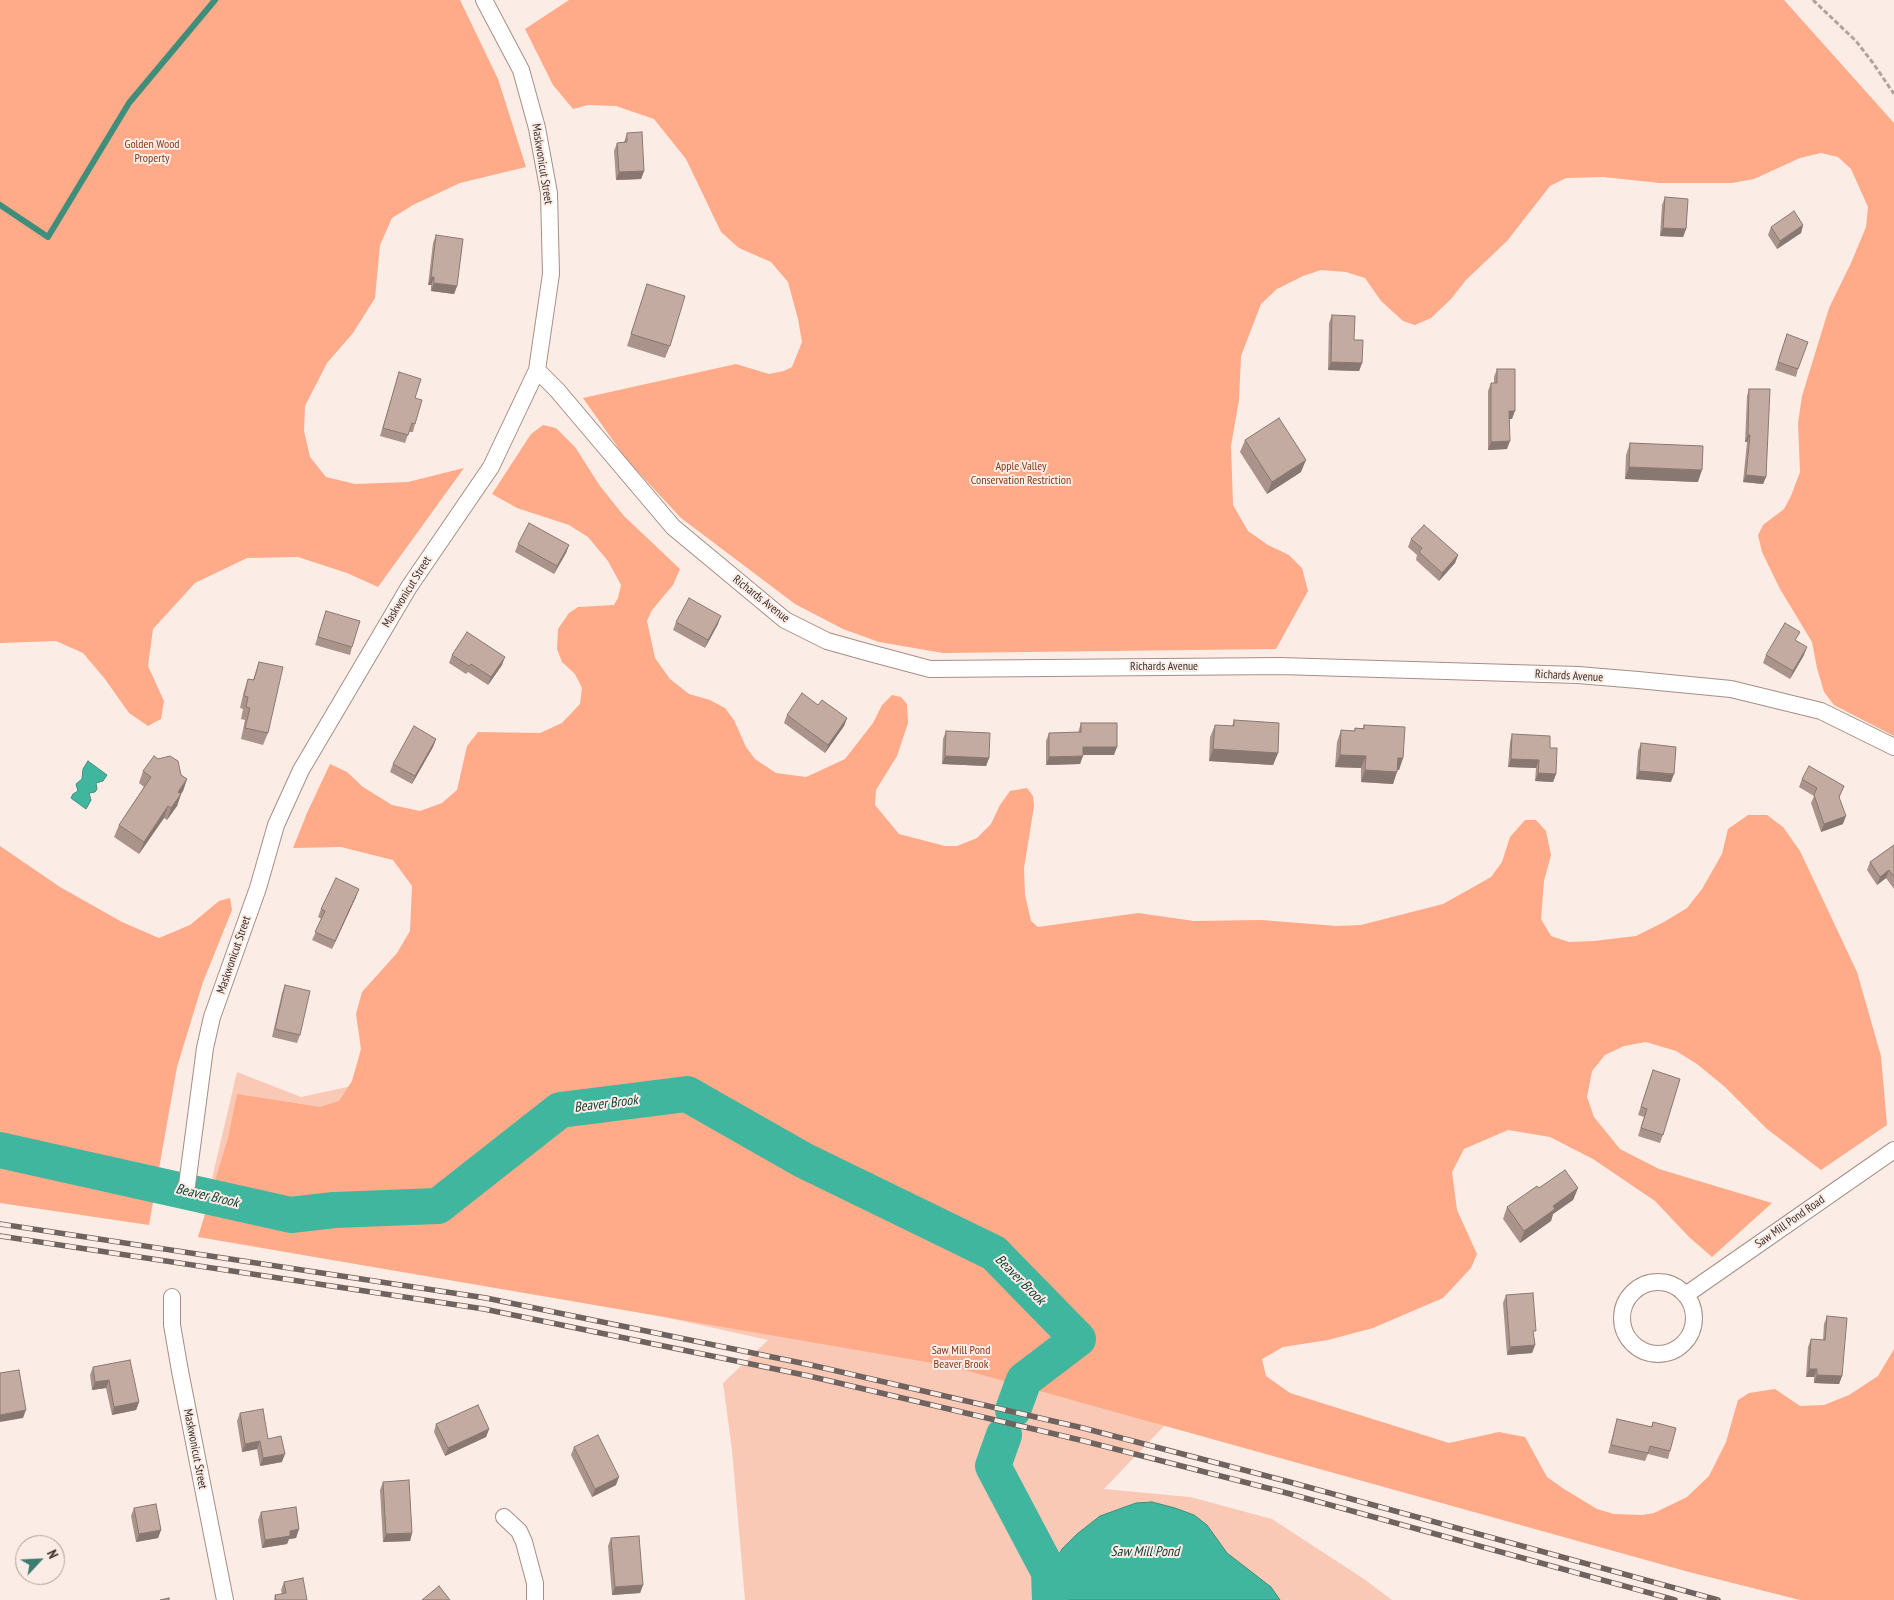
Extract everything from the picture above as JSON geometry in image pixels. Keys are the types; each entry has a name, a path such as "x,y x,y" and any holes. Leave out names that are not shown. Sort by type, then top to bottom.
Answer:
{"street":[{"name":"Maskwonicut Street","path":"187,1185 205,1048 210,1025 258,888 276,825 301,770 409,587 491,467 538,370 551,274 549,193 537,128 521,70 484,0"},
{"name":"Richards Avenue","path":"538,370 673,527 785,620 828,641 870,653 930,669 1280,666 1578,675 1732,688 1821,711 1894,746"},
{"name":"Saw Mill Pond Road","path":"1687,1294 1894,1150"},
{"path":"1656,1281 1668,1282 1687,1294 1695,1312 1692,1333 1685,1344 1673,1352 1648,1353 1636,1346 1627,1336 1622,1311 1626,1300 1638,1287 1656,1281"},
{"name":"Maskwonicut Street","path":"172,1297 172,1325 178,1362 225,1600"},
{"path":"504,1517 519,1531 524,1542 535,1583 535,1600"}],"path":[{"path":"1813,0 1856,41 1894,94"}],"green space":[{"name":"Golden Wood Property","path":"0,0 460,0 498,79 526,167 460,183 413,205 392,218 380,245 375,298 353,333 327,363 305,406 304,431 310,457 326,477 355,484 408,482 464,468 378,587 347,573 298,557 247,558 195,583 153,629 148,666 164,701 161,719 148,726 129,713 105,679 83,653 56,641 0,643"},
{"name":"Apple Valley Conservation Restriction","path":"569,0 1784,0 1894,123 1894,736 1834,705 1824,692 1812,642 1780,589 1762,552 1758,535 1763,525 1784,509 1800,472 1798,423 1802,396 1829,308 1866,227 1868,207 1851,169 1838,157 1821,153 1800,158 1754,179 1732,183 1660,183 1603,177 1566,178 1550,186 1507,241 1466,280 1451,299 1431,318 1415,325 1403,321 1381,301 1365,278 1346,272 1321,270 1303,276 1277,289 1261,304 1241,356 1239,400 1231,446 1233,505 1248,531 1268,545 1289,555 1302,568 1308,591 1276,649 943,653 879,642 843,629 795,604 681,518 626,459 583,398 736,364 769,374 784,371 792,367 802,342 788,282 771,262 739,248 721,232 686,159 654,119 616,106 588,105 573,109 553,85 525,29"},
{"path":"543,425 556,428 575,447 600,486 624,516 680,569 673,585 652,610 647,621 655,658 670,679 689,694 710,700 725,708 734,720 746,747 755,759 776,773 806,777 845,759 873,723 882,705 892,695 901,697 907,704 908,723 897,756 876,790 875,805 899,834 945,846 957,846 977,838 991,824 1000,805 1010,791 1027,788 1033,796 1034,806 1024,868 1025,895 1031,921 1038,927 1138,913 1194,921 1261,920 1337,926 1361,925 1443,904 1491,877 1502,862 1510,837 1525,820 1536,820 1546,831 1551,855 1544,881 1541,919 1551,936 1569,942 1636,936 1687,908 1702,889 1722,854 1728,829 1748,815 1767,815 1783,827 1800,851 1857,972 1881,1056 1887,1125 1821,1170 1767,1129 1725,1087 1697,1064 1676,1051 1646,1042 1624,1046 1605,1055 1592,1071 1587,1097 1594,1117 1620,1149 1659,1169 1772,1203 1712,1257 1689,1237 1655,1201 1593,1159 1550,1137 1508,1130 1464,1149 1452,1172 1457,1210 1477,1254 1471,1268 1443,1298 1373,1328 1328,1340 1283,1347 1262,1359 1266,1376 1290,1393 1449,1443 1499,1432 1525,1437 1547,1477 1564,1489 1597,1509 1614,1514 1642,1515 1654,1513 1687,1497 1709,1476 1726,1442 1738,1400 1749,1393 1775,1389 1800,1406 1824,1405 1849,1395 1878,1376 1894,1349 1894,1600 1800,1600 1689,1572 950,1366 198,1237 228,1138 237,1094 320,1107 339,1101 352,1081 361,1049 356,1014 362,992 397,953 410,931 412,886 393,860 341,847 293,848 330,764 347,772 363,787 392,805 420,811 442,803 457,790 467,746 478,732 540,733 562,723 580,704 582,688 575,674 562,662 557,649 558,629 569,613 578,607 614,605 621,585 608,561 588,537 569,525 517,508 492,494 531,434"},
{"path":"0,846 60,887 122,922 159,938 190,925 219,901 230,898 232,910 203,982 177,1067 149,1225 0,1203"},
{"name":"Saw Mill Pond Beaver Brook","path":"699,1011 1166,1424 1104,1489 1190,1497 1272,1519 1364,1579 1392,1600 745,1600 732,1450 723,1383 768,1340 294,1235 210,1187 237,1072 301,1097"}],"water":[{"path":"88,761 107,775 103,781 96,783 97,789 95,792 89,793 91,800 86,809 71,798 78,791 76,784 82,779 83,769"},
{"name":"Saw Mill Pond","path":"1152,1502 1194,1515 1207,1525 1227,1553 1271,1587 1280,1600 1036,1600 1042,1584 1062,1549 1077,1534 1100,1516 1136,1503"}],"building":[{"path":"642,132 644,171 619,172 617,143 627,142 627,133"},
{"path":"1665,197 1688,199 1686,229 1663,228"},
{"path":"1794,211 1803,225 1780,241 1771,227"},
{"path":"436,235 463,239 457,286 434,283 434,277 431,277"},
{"path":"647,284 685,296 670,346 631,334"},
{"path":"1332,315 1355,316 1354,340 1363,340 1362,363 1331,362"},
{"path":"1787,334 1808,342 1798,369 1778,362"},
{"path":"1497,369 1515,369 1515,411 1509,411 1510,441 1491,442 1491,383 1497,383"},
{"path":"399,372 421,379 415,398 422,400 415,424 412,423 408,435 383,428"},
{"path":"1749,389 1770,389 1766,477 1746,475 1750,435 1748,435"},
{"path":"1279,418 1306,460 1272,482 1245,440"},
{"path":"1630,443 1703,446 1702,470 1629,467"},
{"path":"529,523 569,545 557,566 518,544"},
{"path":"1424,525 1458,555 1442,573 1419,552 1422,548 1411,539"},
{"path":"689,598 721,616 708,640 676,622"},
{"path":"326,611 360,621 352,647 318,637"},
{"path":"1785,623 1800,632 1795,640 1807,647 1793,671 1766,655"},
{"path":"467,632 505,657 491,677 452,655"},
{"path":"259,662 283,667 268,733 245,728 250,708 246,707 248,697 244,696 248,679 254,680"},
{"path":"802,693 818,705 822,700 847,718 828,745 787,715"},
{"path":"1234,720 1279,723 1278,753 1213,749 1215,725 1234,726"},
{"path":"1081,723 1117,723 1117,747 1083,747 1083,756 1049,757 1049,733 1081,732"},
{"path":"1364,725 1405,727 1403,758 1398,758 1397,772 1365,770 1366,756 1340,755 1341,730 1355,731 1355,728 1364,729"},
{"path":"414,726 436,739 415,776 393,764"},
{"path":"946,731 990,733 989,758 945,756"},
{"path":"1512,734 1550,736 1550,748 1557,748 1556,774 1538,773 1539,760 1511,759"},
{"path":"1641,743 1676,747 1674,774 1639,771"},
{"path":"154,756 158,759 170,756 178,761 181,775 187,779 178,792 181,794 171,808 168,806 144,842 119,825 151,777 143,771"},
{"path":"1809,766 1844,786 1839,797 1846,816 1824,824 1814,795 1817,788 1802,779"},
{"path":"1894,845 1894,877 1889,870 1880,877 1870,862"},
{"path":"336,878 359,889 335,941 315,932 325,911 321,909"},
{"path":"285,985 310,991 300,1035 275,1029"},
{"path":"1653,1070 1680,1079 1663,1135 1641,1128 1647,1109 1641,1107"},
{"path":"1565,1170 1578,1188 1553,1206 1555,1209 1524,1231 1507,1207 1537,1186 1539,1188"},
{"path":"1533,1293 1536,1331 1533,1331 1535,1345 1510,1347 1506,1295"},
{"path":"1827,1316 1847,1318 1842,1376 1817,1375 1817,1369 1809,1369 1811,1339 1825,1340"},
{"path":"130,1360 139,1402 114,1407 109,1380 95,1382 93,1367"},
{"path":"19,1370 26,1410 0,1415 0,1373"},
{"path":"478,1405 489,1429 448,1448 436,1424"},
{"path":"263,1409 268,1439 281,1436 285,1454 263,1458 260,1441 245,1444 240,1413"},
{"path":"1617,1419 1652,1427 1653,1422 1676,1428 1670,1451 1650,1446 1648,1453 1611,1445"},
{"path":"598,1435 619,1477 595,1489 574,1447"},
{"path":"409,1480 412,1533 386,1534 383,1482"},
{"path":"156,1504 161,1530 139,1534 134,1508"},
{"path":"296,1507 299,1529 290,1531 290,1536 265,1540 261,1512"},
{"path":"639,1536 643,1585 615,1587 611,1538"},
{"path":"303,1578 307,1600 276,1600 275,1595 286,1593 284,1582"},
{"path":"439,1586 450,1600 422,1600"}],"waterway":[{"path":"0,205 48,237 129,103 215,0"},
{"name":"Beaver Brook","path":"0,1150 291,1215 334,1210 438,1206 560,1110 687,1094 803,1160 994,1253 1078,1339 1024,1380 1013,1410"},
{"name":"Beaver Brook","path":"1004,1435 993,1466 1049,1572 1050,1600"}],"railway":[{"path":"0,1224 486,1298 811,1365 1083,1428 1286,1481 1718,1600"},
{"path":"0,1236 484,1309 809,1376 1080,1440 1283,1492 1675,1600"}]}
